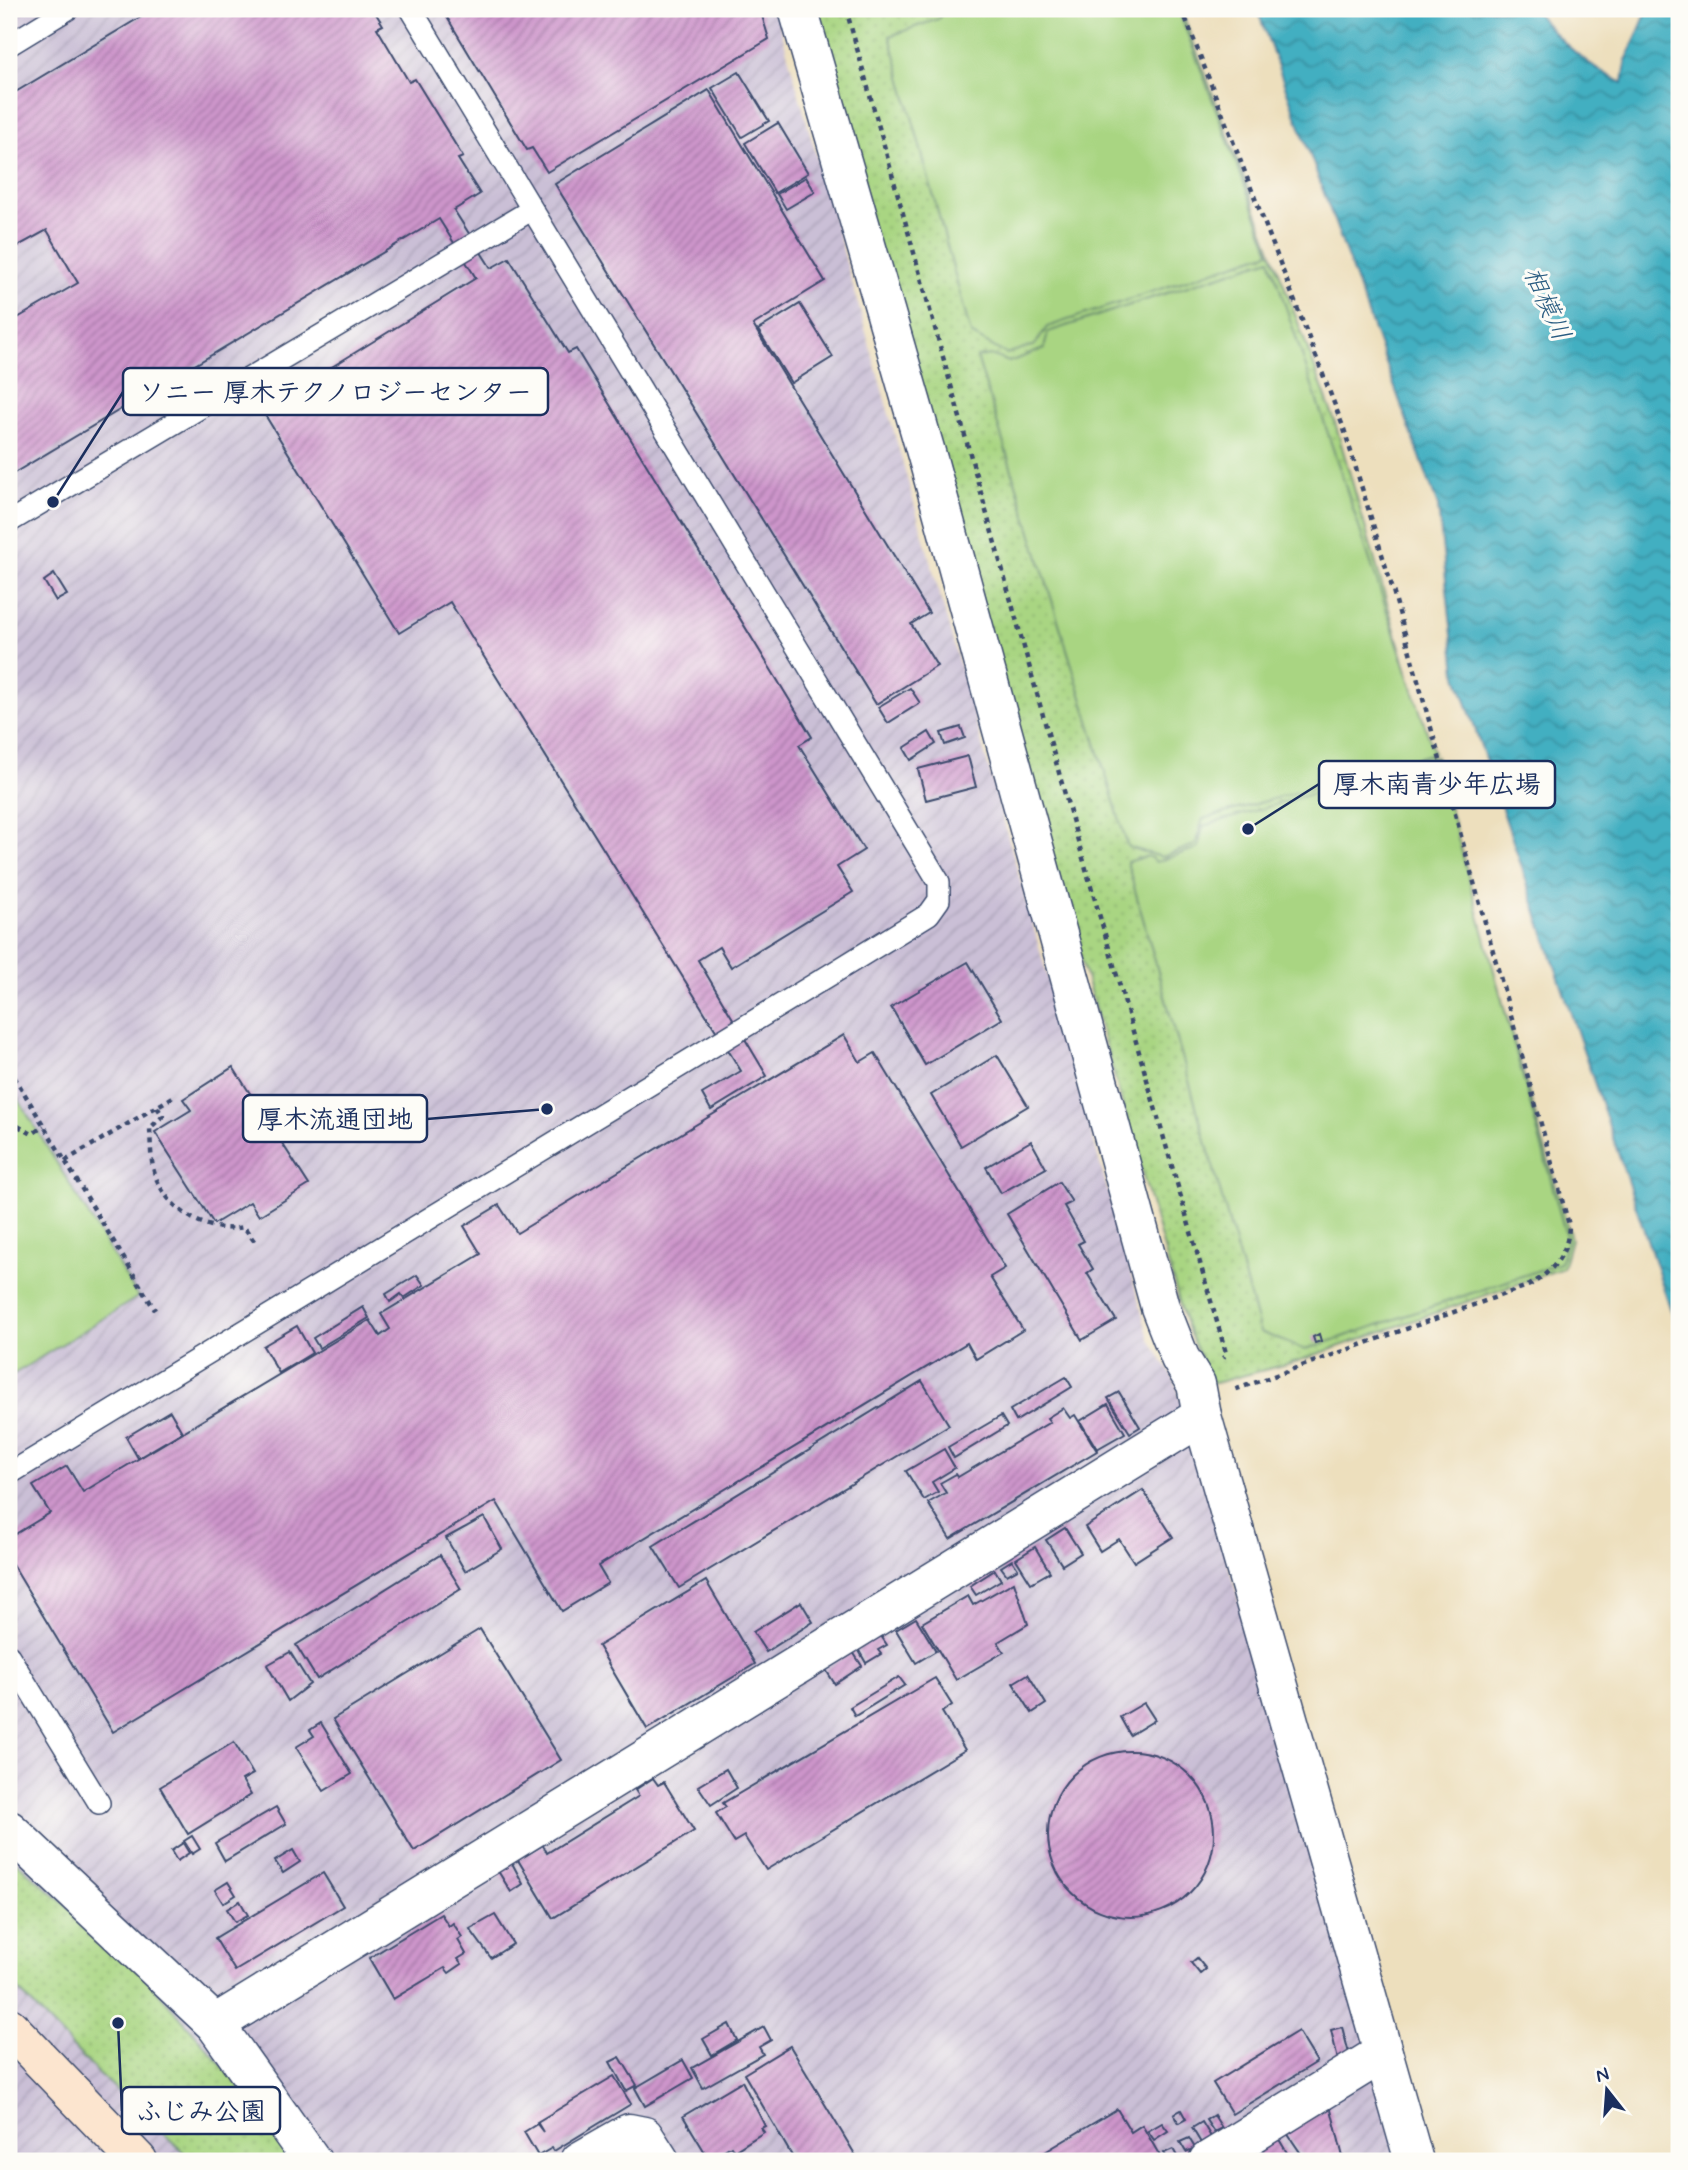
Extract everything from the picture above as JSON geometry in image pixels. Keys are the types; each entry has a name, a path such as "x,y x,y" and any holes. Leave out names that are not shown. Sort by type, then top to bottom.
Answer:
{"street":[{"path":"798,9 922,437 1160,1307 1199,1400 1414,2161"},
{"path":"215,2024 1199,1400"},
{"path":"9,1830 215,2024 312,2161"},
{"path":"9,2027 138,2161"},
{"path":"1208,2161 1383,2053"},
{"path":"580,2161 629,2133 644,2136 660,2161"}],"lane":[{"path":"9,44 68,9"},
{"path":"9,1474 929,914 939,900 939,882 411,9"},
{"path":"9,523 531,210"},
{"path":"9,1656 99,1803"}],"path":[{"path":"846,9 1078,841 1226,1353 1199,1400"},
{"path":"1182,9 1344,429 1392,587 1569,1225 1568,1241 1557,1265 1530,1285 1199,1400"},
{"path":"9,1068 155,1310"},
{"path":"65,1161 173,1097"},
{"path":"157,1107 163,1116 150,1128 151,1153 157,1181 171,1202 210,1227 228,1230 244,1227 257,1244"},
{"path":"9,1121 32,1134 44,1126"}],"shaded area":[{"path":"9,9 775,9 1149,1338 1175,1381 1401,2161 9,2161"}],"green space":[{"path":"808,9 1181,9 1334,419 1571,1239 1563,1268 1298,1361 1211,1384 1185,1322"},
{"path":"945,9 1178,9 1270,252 1047,327 1035,345 1006,354 971,334 890,36 938,19"},
{"path":"1270,259 1434,753 1203,819 1195,845 1162,857 1128,847 977,357 991,355 1009,362 1044,349 1048,332"},
{"path":"1436,757 1567,1240 1560,1263 1305,1350 1260,1332 1127,862 1148,856 1156,862 1198,848 1203,826"},
{"path":"9,1084 138,1297 9,1377"},
{"path":"9,1855 139,1970 235,2080 295,2161 193,2161 92,2067 9,1980"}],"water":[{"name":"相模川","path":"1257,9 1533,9 1574,51 1597,69 1623,83 1626,61 1648,9 1679,9 1679,1334 1456,672 1438,506"}],"building":[{"path":"154,9 373,9 383,25 377,28 409,82 415,79 463,157 458,159 480,194 454,210 491,268 509,258 568,353 576,349 812,737 799,745 864,850 837,867 853,892 731,967 719,947 698,960 767,1076 711,1110 702,1094 741,1071 450,602 399,633 262,410 476,278 439,219 9,476 9,323 78,283 47,230 9,251 9,96"},
{"path":"442,9 760,9 769,39 547,172 532,148 527,150"},
{"path":"739,72 769,121 742,137 712,88"},
{"path":"709,90 825,281 753,325 929,613 911,624 937,666 876,704 555,184"},
{"path":"778,123 808,173 775,193 745,143"},
{"path":"806,177 815,192 786,209 777,194"},
{"path":"800,304 833,357 791,383 758,330"},
{"path":"54,574 67,595 56,601 44,581"},
{"path":"910,688 920,703 888,723 878,707"},
{"path":"961,727 965,738 945,745 941,733"},
{"path":"929,732 936,744 911,760 904,748"},
{"path":"968,756 976,787 926,800 918,769"},
{"path":"968,962 1002,1019 925,1065 891,1007"},
{"path":"844,1035 860,1062 875,1053 1005,1268 990,1277 1023,1330 976,1359 967,1343 598,1566 608,1583 562,1611 496,1501 113,1732 9,1559 9,1538 50,1513 33,1486 67,1466 83,1492 370,1320 380,1336 390,1329 381,1314 481,1254 464,1226 499,1205 517,1233"},
{"path":"997,1055 1028,1106 961,1146 931,1095"},
{"path":"233,1067 309,1185 259,1216 250,1202 214,1224 155,1132 191,1110 183,1099"},
{"path":"1031,1141 1046,1168 1001,1193 986,1167"},
{"path":"1059,1182 1072,1202 1064,1206 1084,1241 1078,1244 1093,1269 1087,1273 1116,1320 1082,1340 1007,1214"},
{"path":"417,1275 424,1285 404,1298 401,1294 390,1302 386,1294"},
{"path":"363,1307 369,1318 319,1348 313,1338"},
{"path":"297,1326 312,1353 279,1373 263,1346"},
{"path":"1319,1334 1321,1341 1315,1343 1313,1337"},
{"path":"1066,1377 1072,1387 1016,1421 1010,1410"},
{"path":"922,1381 949,1425 679,1588 653,1546"},
{"path":"1119,1392 1140,1427 1130,1433 1108,1398"},
{"path":"1108,1404 1125,1433 1097,1449 1080,1421"},
{"path":"1063,1408 1070,1418 1075,1415 1097,1451 950,1539 928,1503 946,1493 940,1483 956,1474 958,1477 1050,1422 1047,1418"},
{"path":"170,1411 182,1432 138,1458 126,1437"},
{"path":"1001,1416 1007,1426 954,1458 948,1447"},
{"path":"944,1449 955,1468 932,1482 938,1492 924,1500 906,1471"},
{"path":"1143,1490 1173,1537 1134,1562 1119,1539 1100,1551 1085,1527"},
{"path":"484,1517 502,1549 465,1571 446,1538"},
{"path":"1065,1528 1081,1553 1062,1565 1046,1540"},
{"path":"1035,1547 1050,1572 1031,1583 1016,1559"},
{"path":"440,1555 461,1589 317,1679 296,1645"},
{"path":"1012,1560 1018,1569 1007,1575 1001,1567"},
{"path":"995,1570 1001,1580 976,1595 970,1586"},
{"path":"706,1581 755,1664 647,1729 598,1646"},
{"path":"1014,1582 1028,1624 998,1642 1004,1652 956,1680 922,1623 968,1596 973,1605"},
{"path":"801,1602 813,1622 766,1652 753,1632"},
{"path":"916,1618 936,1651 916,1663 896,1630"},
{"path":"480,1629 561,1760 414,1851 333,1719"},
{"path":"881,1636 887,1645 878,1650 881,1654 866,1663 858,1649"},
{"path":"290,1652 310,1684 288,1701 267,1665"},
{"path":"853,1652 862,1666 835,1684 826,1670"},
{"path":"1028,1674 1046,1704 1032,1713 1013,1683"},
{"path":"899,1677 905,1685 855,1716 850,1707"},
{"path":"935,1678 952,1705 942,1712 965,1750 766,1870 744,1836 734,1842 716,1813 726,1807 723,1803"},
{"path":"1144,1703 1155,1720 1130,1735 1120,1717"},
{"path":"321,1723 352,1774 324,1791 296,1747 314,1736 310,1730"},
{"path":"234,1742 253,1774 242,1780 251,1795 188,1834 160,1787"},
{"path":"1131,1751 1163,1758 1190,1775 1207,1802 1214,1834 1207,1866 1190,1893 1163,1910 1131,1917 1099,1910 1072,1893 1055,1866 1048,1834 1055,1802 1072,1775 1099,1758"},
{"path":"726,1769 737,1788 711,1805 698,1786"},
{"path":"653,1778 658,1785 664,1782 694,1831 553,1918 518,1860 543,1845 547,1853 639,1796 635,1790"},
{"path":"276,1807 286,1824 225,1861 215,1843"},
{"path":"192,1836 200,1849 192,1854 184,1841"},
{"path":"183,1843 189,1853 177,1861 171,1851"},
{"path":"293,1850 300,1862 283,1873 275,1861"},
{"path":"512,1863 523,1884 511,1892 498,1871"},
{"path":"323,1873 343,1906 235,1971 215,1938"},
{"path":"228,1882 236,1895 223,1903 215,1890"},
{"path":"240,1901 248,1915 235,1922 227,1909"},
{"path":"441,1914 449,1926 453,1923 462,1937 458,1940 466,1954 458,1959 462,1964 449,1973 445,1968 393,1999 369,1958"},
{"path":"495,1915 513,1944 491,1958 470,1929"},
{"path":"1197,1958 1206,1969 1200,1974 1191,1963"},
{"path":"729,2024 737,2040 712,2055 703,2039"},
{"path":"764,2027 771,2040 759,2047 763,2054 703,2088 692,2068"},
{"path":"1342,2027 1350,2057 1338,2060 1331,2030"},
{"path":"1298,2031 1317,2062 1232,2114 1213,2083"},
{"path":"790,2046 859,2161 795,2161 744,2074"},
{"path":"620,2057 637,2085 626,2091 610,2062"},
{"path":"683,2060 693,2078 645,2106 635,2088"},
{"path":"614,2076 631,2104 554,2151 552,2148 538,2156 524,2132 537,2124 543,2132 537,2122"},
{"path":"742,2081 765,2126 761,2128 764,2132 734,2151 731,2146 709,2159 683,2116"},
{"path":"1330,2105 1344,2161 1306,2161 1287,2133"},
{"path":"1117,2109 1131,2132 1142,2125 1160,2156 1151,2161 1030,2161"},
{"path":"1181,2110 1186,2119 1179,2123 1174,2114"},
{"path":"1214,2115 1222,2128 1214,2132 1206,2120"},
{"path":"1202,2122 1211,2137 1201,2143 1192,2128"},
{"path":"1162,2123 1168,2131 1154,2140 1148,2131"},
{"path":"1277,2136 1292,2161 1233,2161"},
{"path":"1189,2138 1195,2148 1186,2152 1180,2142"},
{"path":"1173,2149 1178,2158 1169,2161 1164,2153"}],"place":[{"name":"ソニー 厚木テクノロジーセンター","path":"53,502"},
{"name":"厚木南青少年広場","path":"1248,829"},
{"name":"厚木流通団地","path":"547,1109"},
{"name":"ふじみ公園","path":"118,2023"}]}
